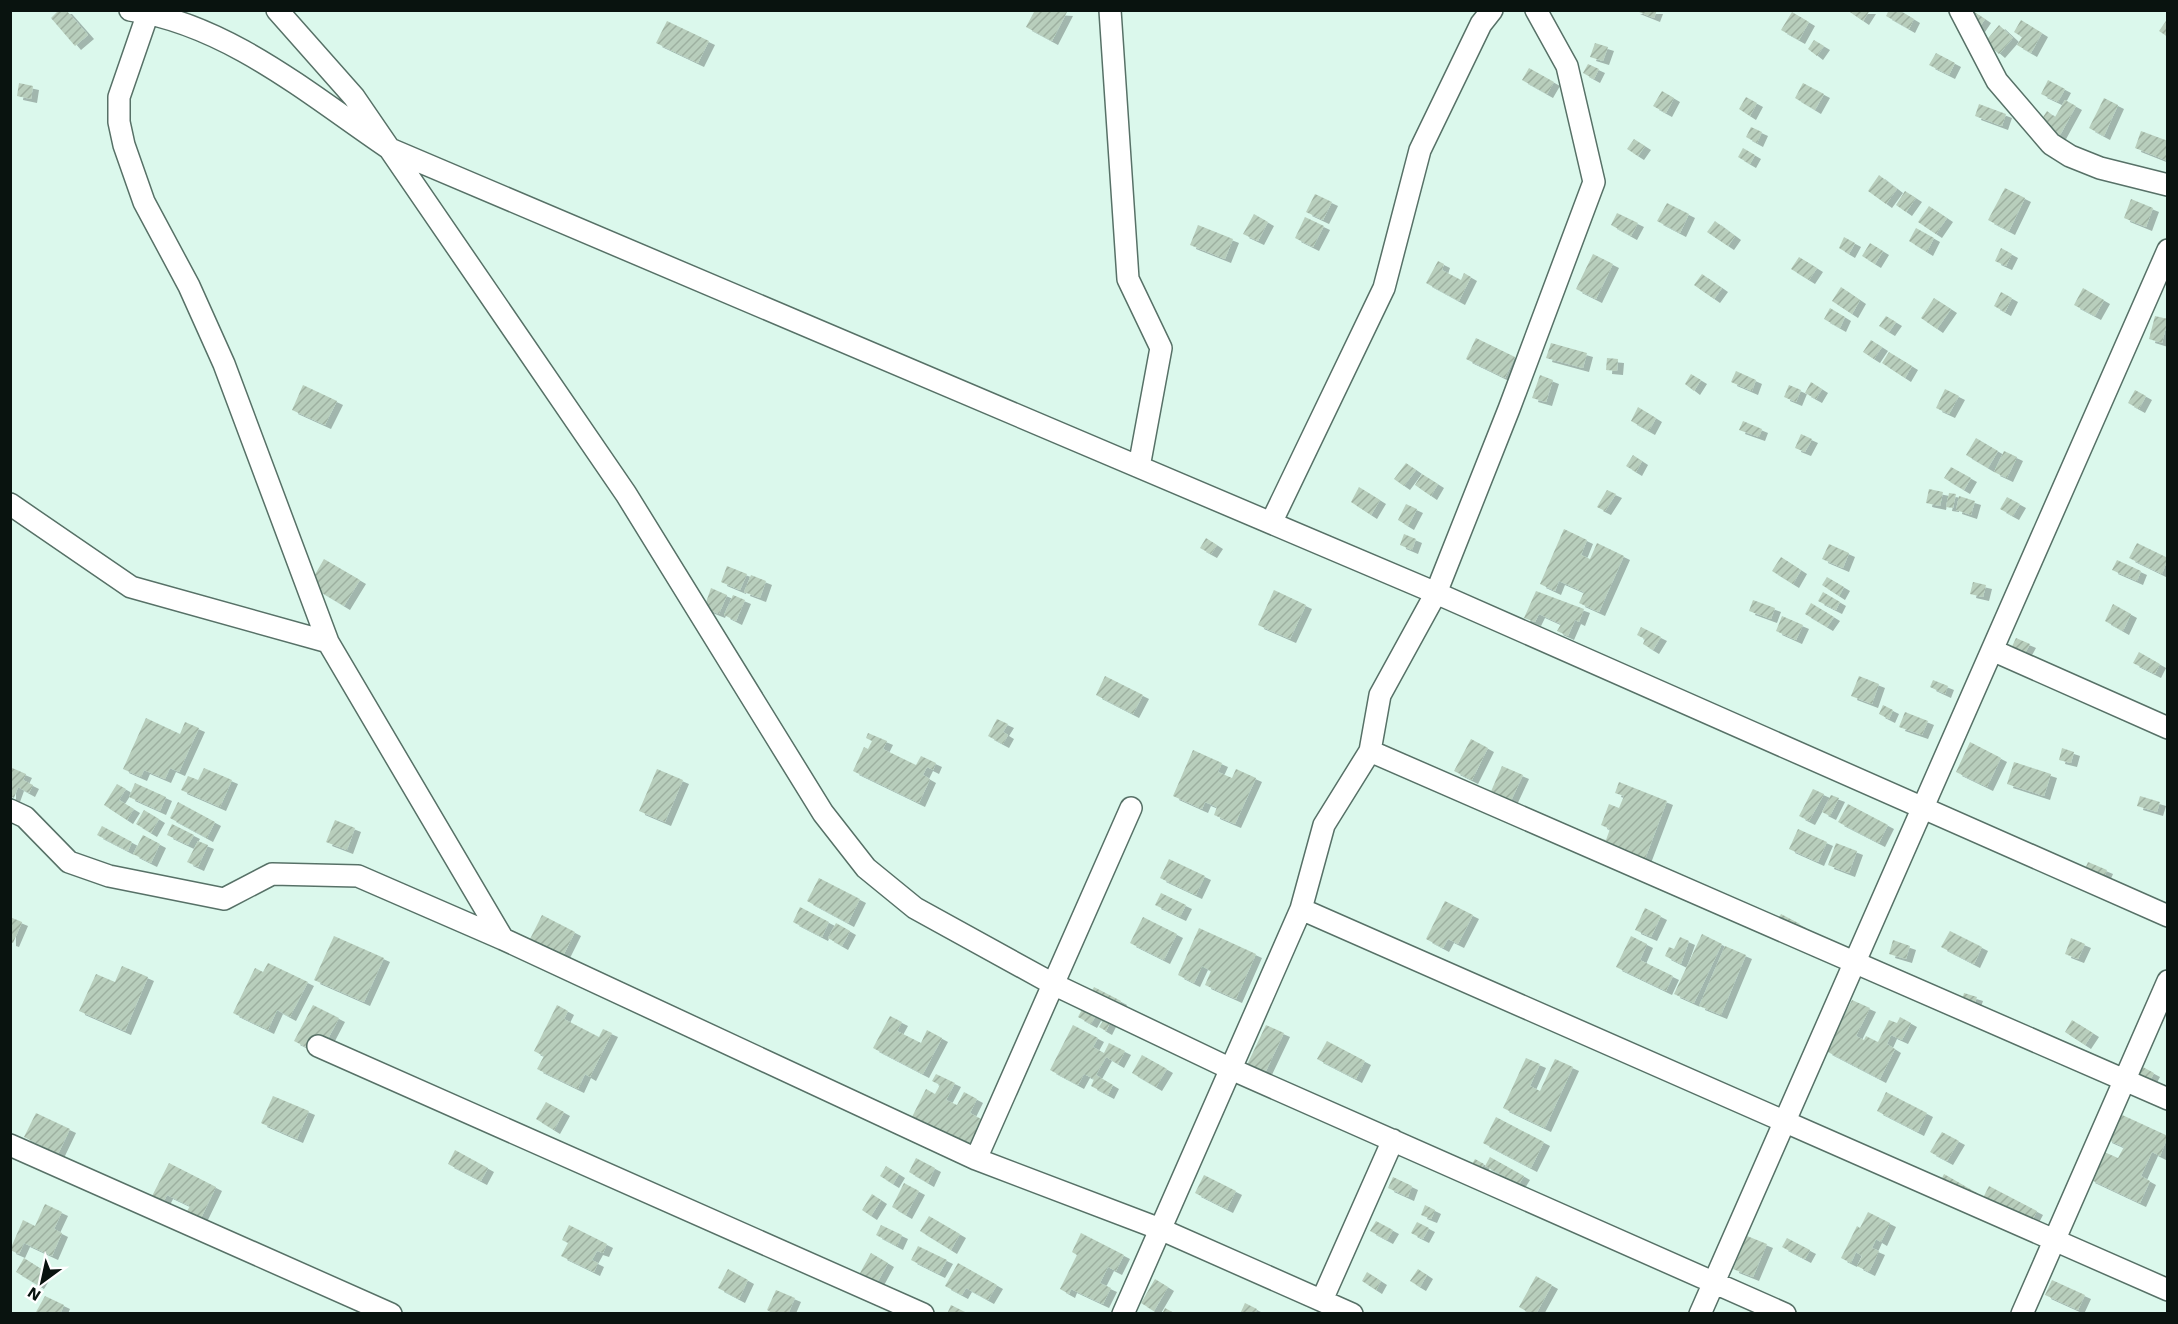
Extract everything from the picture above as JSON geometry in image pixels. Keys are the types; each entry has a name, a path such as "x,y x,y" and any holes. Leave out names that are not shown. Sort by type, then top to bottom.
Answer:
{"street":[{"path":"277,10 354,97 390,149 626,494 823,813 866,868 915,908 1053,984 1231,1069 1785,1314"},
{"path":"1110,10 1128,279 1161,348 1138,467"},
{"path":"1271,523 1384,288 1420,150 1481,24 1492,10"},
{"path":"1123,1314 1301,909 1324,825 1370,751 1380,695 1436,593 1509,409 1594,182 1567,66 1536,10"},
{"path":"1961,11 1996,81 2051,144 2070,156 2100,168 2168,185"},
{"path":"503,939 328,642 224,364 189,286 144,202 124,145 119,122 119,97 139,12 207,32 239,48 390,149 1436,593 2168,916"},
{"path":"1700,1314 2168,249"},
{"path":"10,504 131,587 328,642"},
{"path":"1992,650 2168,728"},
{"path":"1370,751 2168,1099"},
{"path":"976,1160 1131,808"},
{"path":"10,810 25,817 69,862 109,876 224,899 272,874 358,876 503,939 976,1160 1160,1229 1352,1314"},
{"path":"1301,909 2168,1290"},
{"path":"2022,1314 2168,981"},
{"path":"318,1046 923,1314"},
{"path":"1322,1300 1393,1140"},
{"path":"10,1145 391,1314"}],"building":[{"path":"59,10 66,10 88,35 75,46 51,18"},
{"path":"1035,10 1067,12 1052,41 1026,27"},
{"path":"1634,10 1657,10 1654,18"},
{"path":"1847,10 1870,10 1863,21"},
{"path":"1889,10 1899,10 1914,19 1909,29 1886,16"},
{"path":"1973,11 1985,19 1979,28 1966,20"},
{"path":"1792,12 1809,22 1799,40 1781,30"},
{"path":"2168,18 2168,37 2159,31"},
{"path":"2021,20 2042,33 2031,53 2017,45 2022,37 2014,32"},
{"path":"667,21 709,41 698,63 656,43"},
{"path":"1999,25 2013,38 1999,54 1985,42"},
{"path":"1814,40 1824,46 1817,56 1808,49"},
{"path":"1595,43 1608,47 1603,61 1590,57"},
{"path":"1936,53 1955,63 1949,75 1929,65"},
{"path":"1588,64 1599,69 1594,79 1583,73"},
{"path":"1529,68 1554,82 1547,94 1522,80"},
{"path":"2048,80 2065,89 2058,102 2041,94"},
{"path":"19,83 33,86 31,99 17,96"},
{"path":"1803,83 1824,94 1815,110 1795,98"},
{"path":"1662,91 1674,98 1666,113 1653,106"},
{"path":"1746,97 1757,103 1750,116 1739,109"},
{"path":"2104,98 2118,105 2104,136 2089,128"},
{"path":"2065,100 2076,106 2059,137 2038,125 2047,111 2055,117"},
{"path":"1979,104 2006,114 2002,126 1975,116"},
{"path":"1751,127 1762,132 1757,143 1746,137"},
{"path":"2141,131 2168,141 2168,161 2135,148"},
{"path":"1634,139 1645,146 1638,156 1627,149"},
{"path":"1743,148 1755,155 1750,164 1738,157"},
{"path":"1879,175 1897,189 1886,204 1868,191"},
{"path":"2005,188 2025,198 2009,231 1988,220"},
{"path":"1905,191 1916,198 1906,212 1896,205"},
{"path":"1315,194 1332,202 1323,220 1306,212"},
{"path":"2131,199 2153,208 2146,227 2124,218"},
{"path":"1667,203 1689,214 1680,233 1657,221"},
{"path":"1929,206 1947,218 1936,234 1918,222"},
{"path":"1617,213 1638,223 1631,236 1611,225"},
{"path":"1254,214 1268,222 1258,241 1243,234"},
{"path":"1305,217 1324,226 1313,247 1295,238"},
{"path":"1715,221 1735,236 1728,246 1707,232"},
{"path":"1198,225 1233,239 1225,259 1190,245"},
{"path":"1916,228 1934,238 1927,252 1909,241"},
{"path":"1844,237 1855,243 1849,254 1839,248"},
{"path":"1870,243 1883,251 1875,264 1862,256"},
{"path":"2001,248 2012,254 2006,266 1995,261"},
{"path":"1593,254 1613,264 1596,299 1576,289"},
{"path":"1799,257 1817,268 1809,280 1791,269"},
{"path":"1438,261 1444,264 1442,270 1461,280 1464,273 1471,277 1459,301 1426,283"},
{"path":"1702,274 1722,288 1714,299 1694,285"},
{"path":"1841,287 1860,300 1852,314 1832,301"},
{"path":"2083,288 2104,300 2095,316 2074,305"},
{"path":"2001,292 2012,298 2005,312 1994,306"},
{"path":"1934,298 1951,309 1937,329 1921,318"},
{"path":"1830,308 1845,317 1840,328 1824,319"},
{"path":"1886,316 1896,322 1889,332 1879,326"},
{"path":"2155,316 2168,319 2162,343 2149,339"},
{"path":"1476,338 1515,357 1505,378 1466,359"},
{"path":"1871,340 1882,347 1874,359 1863,352"},
{"path":"1551,343 1587,353 1583,368 1546,358"},
{"path":"1889,352 1912,366 1905,378 1882,363"},
{"path":"1607,358 1618,359 1617,371 1606,370"},
{"path":"1736,371 1756,380 1752,391 1731,382"},
{"path":"1691,374 1701,380 1694,391 1685,384"},
{"path":"1540,375 1553,380 1546,402 1532,398"},
{"path":"1811,382 1822,389 1816,399 1805,393"},
{"path":"303,385 337,401 325,425 292,410"},
{"path":"1789,385 1801,390 1796,402 1784,397"},
{"path":"1945,389 1959,396 1949,414 1936,408"},
{"path":"2135,390 2146,396 2139,409 2128,403"},
{"path":"1638,407 1656,418 1649,431 1631,421"},
{"path":"1743,421 1762,429 1759,437 1739,430"},
{"path":"1801,434 1812,439 1805,452 1795,448"},
{"path":"1976,438 1998,451 1988,468 1966,455"},
{"path":"2004,451 2017,457 2007,478 1994,472"},
{"path":"1633,455 1642,461 1636,472 1626,466"},
{"path":"1406,463 1416,470 1404,486 1394,479"},
{"path":"1951,467 1971,478 1964,490 1944,478"},
{"path":"1422,474 1438,484 1431,496 1415,485"},
{"path":"1359,487 1380,500 1371,515 1351,502"},
{"path":"1929,489 1943,492 1940,506 1926,503"},
{"path":"1607,490 1616,494 1605,511 1597,507"},
{"path":"1949,493 1956,494 1953,508 1946,507"},
{"path":"1959,496 1975,501 1971,515 1956,510"},
{"path":"2007,497 2020,504 2013,516 2000,509"},
{"path":"1406,504 1417,509 1408,526 1398,520"},
{"path":"1564,529 1587,540 1581,555 1590,559 1597,543 1624,556 1599,612 1579,603 1584,592 1559,581 1555,591 1540,584"},
{"path":"1404,534 1416,539 1412,550 1400,545"},
{"path":"1206,538 1217,545 1211,554 1200,548"},
{"path":"2137,543 2168,558 2162,574 2129,558"},
{"path":"1829,544 1849,553 1843,568 1822,559"},
{"path":"1781,557 1801,570 1793,584 1772,571"},
{"path":"324,559 360,580 344,606 309,585"},
{"path":"2117,560 2141,571 2137,581 2112,570"},
{"path":"727,566 747,574 740,590 721,582"},
{"path":"751,575 766,581 760,598 744,592"},
{"path":"1827,577 1844,587 1839,596 1822,585"},
{"path":"1973,582 1986,585 1983,597 1970,594"},
{"path":"711,588 727,595 719,614 704,608"},
{"path":"1274,590 1306,605 1290,639 1258,625"},
{"path":"1536,591 1584,609 1579,622 1575,620 1568,636 1557,631 1561,624 1539,614 1535,622 1524,618"},
{"path":"1823,592 1840,602 1836,610 1818,601"},
{"path":"733,595 745,600 736,621 724,615"},
{"path":"1753,600 1775,608 1771,619 1749,611"},
{"path":"1811,603 1834,617 1827,627 1805,614"},
{"path":"2113,604 2131,614 2123,631 2105,621"},
{"path":"1782,616 1803,625 1796,640 1776,631"},
{"path":"1641,627 1661,637 1653,650 1643,644 1645,639 1637,635"},
{"path":"2016,638 2030,644 2020,662 2008,655"},
{"path":"2139,652 2160,664 2155,674 2133,663"},
{"path":"1105,676 1143,695 1133,714 1096,695"},
{"path":"1859,676 1879,684 1872,704 1851,696"},
{"path":"1933,680 1948,686 1945,694 1930,687"},
{"path":"1883,705 1893,710 1889,719 1879,714"},
{"path":"1905,712 1928,721 1922,735 1899,727"},
{"path":"146,718 180,734 185,722 199,728 179,772 170,768 165,779 144,770 141,777 123,769"},
{"path":"997,719 1008,724 1003,732 1008,735 1003,744 988,736"},
{"path":"868,733 887,741 883,749 916,765 921,756 936,763 933,770 927,767 923,775 930,779 919,803 853,771 864,747 868,749 872,741 866,738"},
{"path":"1471,739 1488,748 1472,780 1454,771"},
{"path":"1970,742 2001,758 1987,787 1956,772"},
{"path":"2062,748 2074,752 2071,763 2059,760"},
{"path":"1193,750 1222,763 1218,772 1232,778 1236,769 1256,778 1235,824 1214,815 1217,807 1205,802 1202,809 1173,796"},
{"path":"2014,762 2051,774 2044,796 2007,784"},
{"path":"1502,766 1523,775 1509,805 1489,796"},
{"path":"10,767 26,774 23,780 33,785 29,793 18,787 14,798 10,796"},
{"path":"204,768 232,780 220,807 181,790 188,776 198,780"},
{"path":"657,769 683,780 665,822 639,811"},
{"path":"1619,782 1667,801 1642,867 1593,848 1597,837 1606,840 1610,829 1601,825 1609,804 1619,808 1624,796 1615,793"},
{"path":"135,783 166,797 160,811 129,797"},
{"path":"117,784 126,789 119,800 134,809 127,820 104,805"},
{"path":"1813,789 1824,794 1809,821 1799,816"},
{"path":"1831,795 1839,798 1830,816 1822,812"},
{"path":"2140,796 2160,802 2157,812 2137,806"},
{"path":"178,802 215,822 207,838 170,818"},
{"path":"1848,804 1888,825 1879,843 1838,822"},
{"path":"144,810 159,819 151,833 136,824"},
{"path":"335,820 355,828 347,850 326,842"},
{"path":"172,824 194,835 188,845 167,835"},
{"path":"102,826 132,842 128,851 97,835"},
{"path":"1798,829 1827,842 1818,862 1789,849"},
{"path":"143,835 160,844 151,863 133,854"},
{"path":"198,841 208,845 198,867 187,862"},
{"path":"1836,843 1857,851 1849,873 1828,865"},
{"path":"1169,859 1205,876 1196,895 1160,878"},
{"path":"2088,862 2107,870 2099,889 2080,881"},
{"path":"819,878 860,899 848,923 807,901"},
{"path":"1161,893 1186,905 1180,917 1155,905"},
{"path":"1445,901 1473,915 1458,944 1448,939 1443,948 1426,939"},
{"path":"800,907 829,922 822,937 793,922"},
{"path":"1645,908 1661,916 1651,937 1635,930"},
{"path":"1781,914 1800,924 1793,937 1775,926"},
{"path":"542,915 575,932 562,958 529,941"},
{"path":"10,917 22,922 13,943 10,942"},
{"path":"1143,917 1177,934 1164,960 1130,943"},
{"path":"836,923 850,931 842,946 828,938"},
{"path":"1199,928 1256,954 1236,999 1205,985 1211,971 1202,966 1194,983 1178,975"},
{"path":"1950,931 1982,947 1974,964 1941,947"},
{"path":"1702,934 1722,944 1694,1003 1674,994"},
{"path":"334,936 384,958 364,1002 314,980"},
{"path":"1631,936 1647,944 1640,960 1673,976 1666,991 1616,967"},
{"path":"1680,937 1689,941 1681,964 1665,956 1669,947 1674,949"},
{"path":"2071,938 2085,944 2078,959 2065,954"},
{"path":"1893,940 1910,946 1906,959 1889,954"},
{"path":"1725,946 1746,955 1721,1015 1699,1006"},
{"path":"268,963 308,982 290,1017 277,1010 268,1030 233,1013 255,968 263,972"},
{"path":"122,966 148,977 125,1031 79,1011 96,974 115,982"},
{"path":"1094,987 1121,1001 1106,1031 1099,1027 1103,1021 1095,1017 1091,1024 1078,1017"},
{"path":"1964,993 1977,997 1972,1011 1960,1007"},
{"path":"1852,1000 1870,1008 1856,1036 1864,1040 1866,1036 1878,1042 1889,1020 1897,1023 1900,1017 1911,1023 1902,1040 1891,1035 1887,1044 1895,1049 1880,1079 1826,1051"},
{"path":"313,1005 339,1018 320,1054 294,1041"},
{"path":"557,1005 568,1011 564,1019 599,1037 603,1029 612,1033 590,1077 585,1074 578,1089 537,1069 544,1056 534,1051"},
{"path":"890,1016 902,1022 897,1031 921,1043 927,1030 942,1038 923,1074 873,1048"},
{"path":"2072,1020 2093,1033 2085,1045 2065,1032"},
{"path":"1073,1025 1098,1038 1093,1047 1104,1053 1109,1043 1125,1051 1118,1064 1106,1057 1096,1075 1113,1085 1108,1095 1091,1086 1094,1079 1084,1074 1078,1085 1050,1070"},
{"path":"1266,1025 1284,1033 1263,1077 1245,1069"},
{"path":"1327,1041 1365,1061 1356,1079 1317,1059"},
{"path":"1142,1055 1167,1069 1156,1087 1132,1073"},
{"path":"1526,1058 1540,1064 1530,1086 1540,1091 1555,1059 1573,1067 1545,1128 1503,1108"},
{"path":"2141,1066 2154,1073 2148,1084 2135,1077"},
{"path":"936,1074 955,1083 946,1100 957,1105 964,1092 977,1099 970,1113 983,1120 968,1148 911,1119 926,1089 935,1094 940,1085 932,1081"},
{"path":"1886,1092 1927,1113 1918,1132 1877,1111"},
{"path":"273,1096 309,1111 297,1139 261,1123"},
{"path":"546,1102 564,1112 554,1130 536,1119"},
{"path":"36,1113 70,1129 58,1154 24,1137"},
{"path":"2118,1113 2168,1136 2160,1156 2152,1152 2141,1176 2150,1181 2140,1203 2089,1179 2102,1151 2118,1158 2124,1147 2106,1139"},
{"path":"1496,1117 1544,1142 1531,1168 1483,1143"},
{"path":"1942,1132 1959,1141 1947,1161 1930,1152"},
{"path":"455,1150 488,1168 481,1181 448,1164"},
{"path":"1490,1157 1524,1176 1519,1184 1485,1166"},
{"path":"916,1158 935,1168 928,1183 909,1172"},
{"path":"1475,1159 1484,1164 1477,1176 1468,1171"},
{"path":"169,1163 216,1187 200,1220 186,1213 190,1206 167,1195 163,1203 151,1198"},
{"path":"886,1166 899,1174 893,1184 880,1176"},
{"path":"1944,1174 1977,1193 1971,1204 1939,1184"},
{"path":"1204,1175 1236,1191 1227,1209 1195,1193"},
{"path":"1393,1177 1412,1186 1408,1197 1388,1188"},
{"path":"904,1183 919,1191 906,1215 892,1207"},
{"path":"1989,1186 2037,1211 2027,1230 1979,1206"},
{"path":"872,1194 881,1200 871,1216 862,1210"},
{"path":"45,1204 62,1212 54,1229 62,1233 52,1256 24,1243 19,1254 10,1250 23,1220 35,1226"},
{"path":"1425,1205 1435,1210 1431,1219 1421,1215"},
{"path":"1868,1212 1890,1223 1881,1242 1876,1239 1872,1248 1879,1251 1869,1272 1857,1266 1862,1256 1856,1252 1851,1263 1841,1258 1857,1226 1860,1228"},
{"path":"929,1216 960,1234 951,1250 920,1231"},
{"path":"1376,1221 1393,1230 1387,1240 1370,1231"},
{"path":"1417,1222 1429,1228 1423,1239 1411,1233"},
{"path":"569,1225 607,1244 603,1253 597,1251 592,1260 598,1263 594,1272 561,1256 568,1243 562,1240"},
{"path":"881,1225 902,1235 897,1246 876,1235"},
{"path":"1081,1233 1124,1255 1116,1271 1108,1267 1100,1283 1111,1288 1103,1304 1071,1289 1069,1294 1060,1289 1077,1255 1072,1252"},
{"path":"1747,1236 1767,1244 1753,1277 1733,1269"},
{"path":"1787,1238 1810,1250 1805,1259 1782,1247"},
{"path":"918,1246 947,1260 939,1274 911,1260"},
{"path":"871,1253 888,1263 871,1294 854,1284"},
{"path":"24,1258 46,1272 38,1285 16,1272"},
{"path":"958,1263 997,1285 988,1300 966,1288 962,1295 945,1286"},
{"path":"728,1269 748,1280 739,1299 718,1288"},
{"path":"1418,1269 1427,1275 1420,1287 1410,1281"},
{"path":"1367,1272 1381,1281 1376,1290 1362,1281"},
{"path":"1536,1276 1552,1285 1536,1314 1531,1314 1519,1307"},
{"path":"1155,1279 1168,1287 1154,1311 1141,1303"},
{"path":"2052,1280 2085,1295 2078,1310 2045,1295"},
{"path":"776,1290 795,1298 788,1314 774,1314 767,1310"},
{"path":"45,1296 64,1305 60,1314 36,1312"},
{"path":"1245,1303 1257,1309 1255,1314 1240,1314"},
{"path":"951,1305 969,1314 947,1314"},
{"path":"1165,1308 1176,1314 1162,1314"}]}
